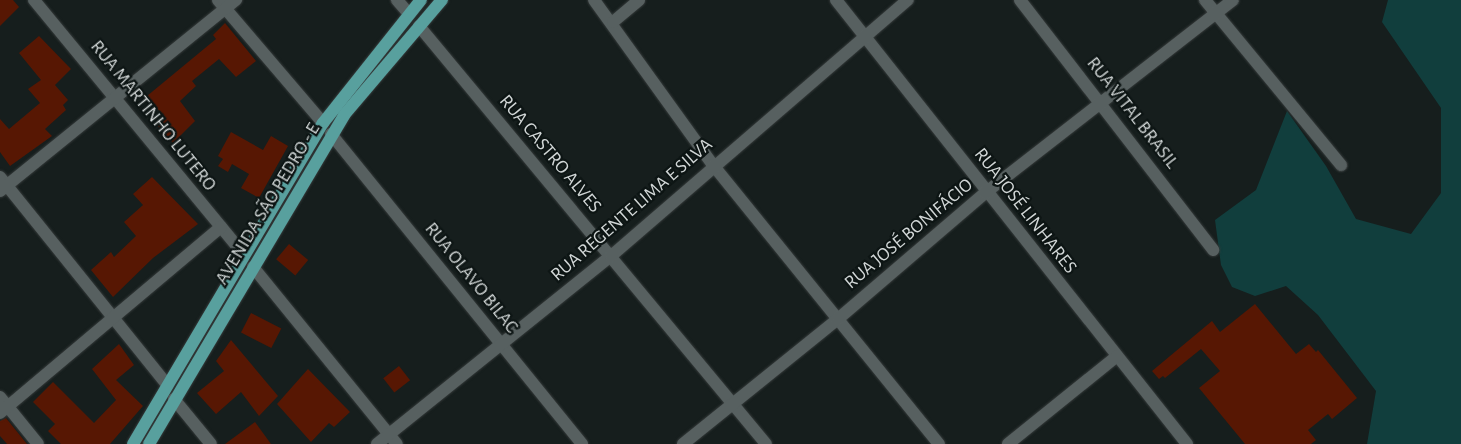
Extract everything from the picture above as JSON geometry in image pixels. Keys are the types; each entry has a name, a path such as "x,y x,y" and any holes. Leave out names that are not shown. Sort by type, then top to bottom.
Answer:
{"main road":[{"name":"AVENIDA SÃO PEDRO - E","path":"133,444 323,124 421,0"},
{"name":"AVENIDA SÃO PEDRO - E","path":"149,444 331,134 364,88 442,0"}],"street":[{"name":"RUA MARTINHO LUTERO","path":"34,0 244,256"},
{"path":"167,385 2,185 114,97 221,5 236,0"},
{"path":"397,0 409,14"},
{"path":"594,0 613,22 714,165 939,444"},
{"path":"613,22 639,0"},
{"name":"RUA JOSÉ LINHARES","path":"836,0 985,193 1187,444"},
{"name":"RUA REGENTE LIMA E SILVA","path":"377,444 393,439 500,344 611,256 714,165 908,0"},
{"name":"RUA VITAL BRASIL","path":"1020,0 1213,250"},
{"path":"1205,0 1341,165"},
{"name":"RUA JOSÉ BONIFÁCIO","path":"683,444 838,319 985,193 1102,105 1233,0"},
{"path":"221,5 323,124"},
{"name":"RUA CASTRO ALVES","path":"419,26 766,444"},
{"name":"RUA OLAVO BILAC","path":"331,134 582,444"},
{"path":"38,444 3,406 221,227"},
{"path":"253,266 393,439"},
{"path":"1008,444 1117,356"},
{"path":"174,399 211,444"}],"shaded area":[{"path":"1388,0 1461,0 1461,444 1367,444 1376,391 1318,315 1286,286 1255,296 1232,287 1221,265 1215,220 1256,190 1287,111 1326,166 1356,219 1411,234 1441,193 1441,108 1382,22"}],"building":[{"path":"0,0 13,0 19,7 0,26"},
{"path":"225,23 256,61 236,77 219,59 192,81 196,86 180,101 195,121 173,143 158,126 166,119 147,96 216,39 213,35"},
{"path":"39,36 71,69 55,85 68,100 63,105 66,110 45,129 52,136 10,166 0,152 0,119 9,129 40,103 28,89 41,80 19,53"},
{"path":"231,132 263,150 271,136 288,146 259,198 241,188 249,174 232,164 228,172 218,166 223,159 218,156"},
{"path":"152,177 198,224 153,258 113,297 91,270 111,252 114,257 136,236 124,222 143,205 133,194"},
{"path":"289,244 308,260 295,275 276,259"},
{"path":"1255,304 1296,354 1309,344 1316,352 1318,350 1357,398 1332,419 1328,414 1308,430 1316,440 1311,444 1245,444 1199,388 1220,371 1201,349 1165,378 1163,376 1159,379 1152,371 1212,321 1220,332"},
{"path":"251,313 281,328 271,348 241,333"},
{"path":"231,340 278,396 259,416 241,392 216,414 197,393 224,371 216,361"},
{"path":"119,344 134,365 116,380 143,406 110,444 61,444 48,431 55,424 33,402 53,382 94,423 116,400 92,369"},
{"path":"399,366 410,380 394,392 383,378"},
{"path":"308,369 350,412 334,427 329,423 311,442 277,404"},
{"path":"6,418 27,444 7,444 0,436 0,421"},
{"path":"255,422 271,444 225,444"}]}
